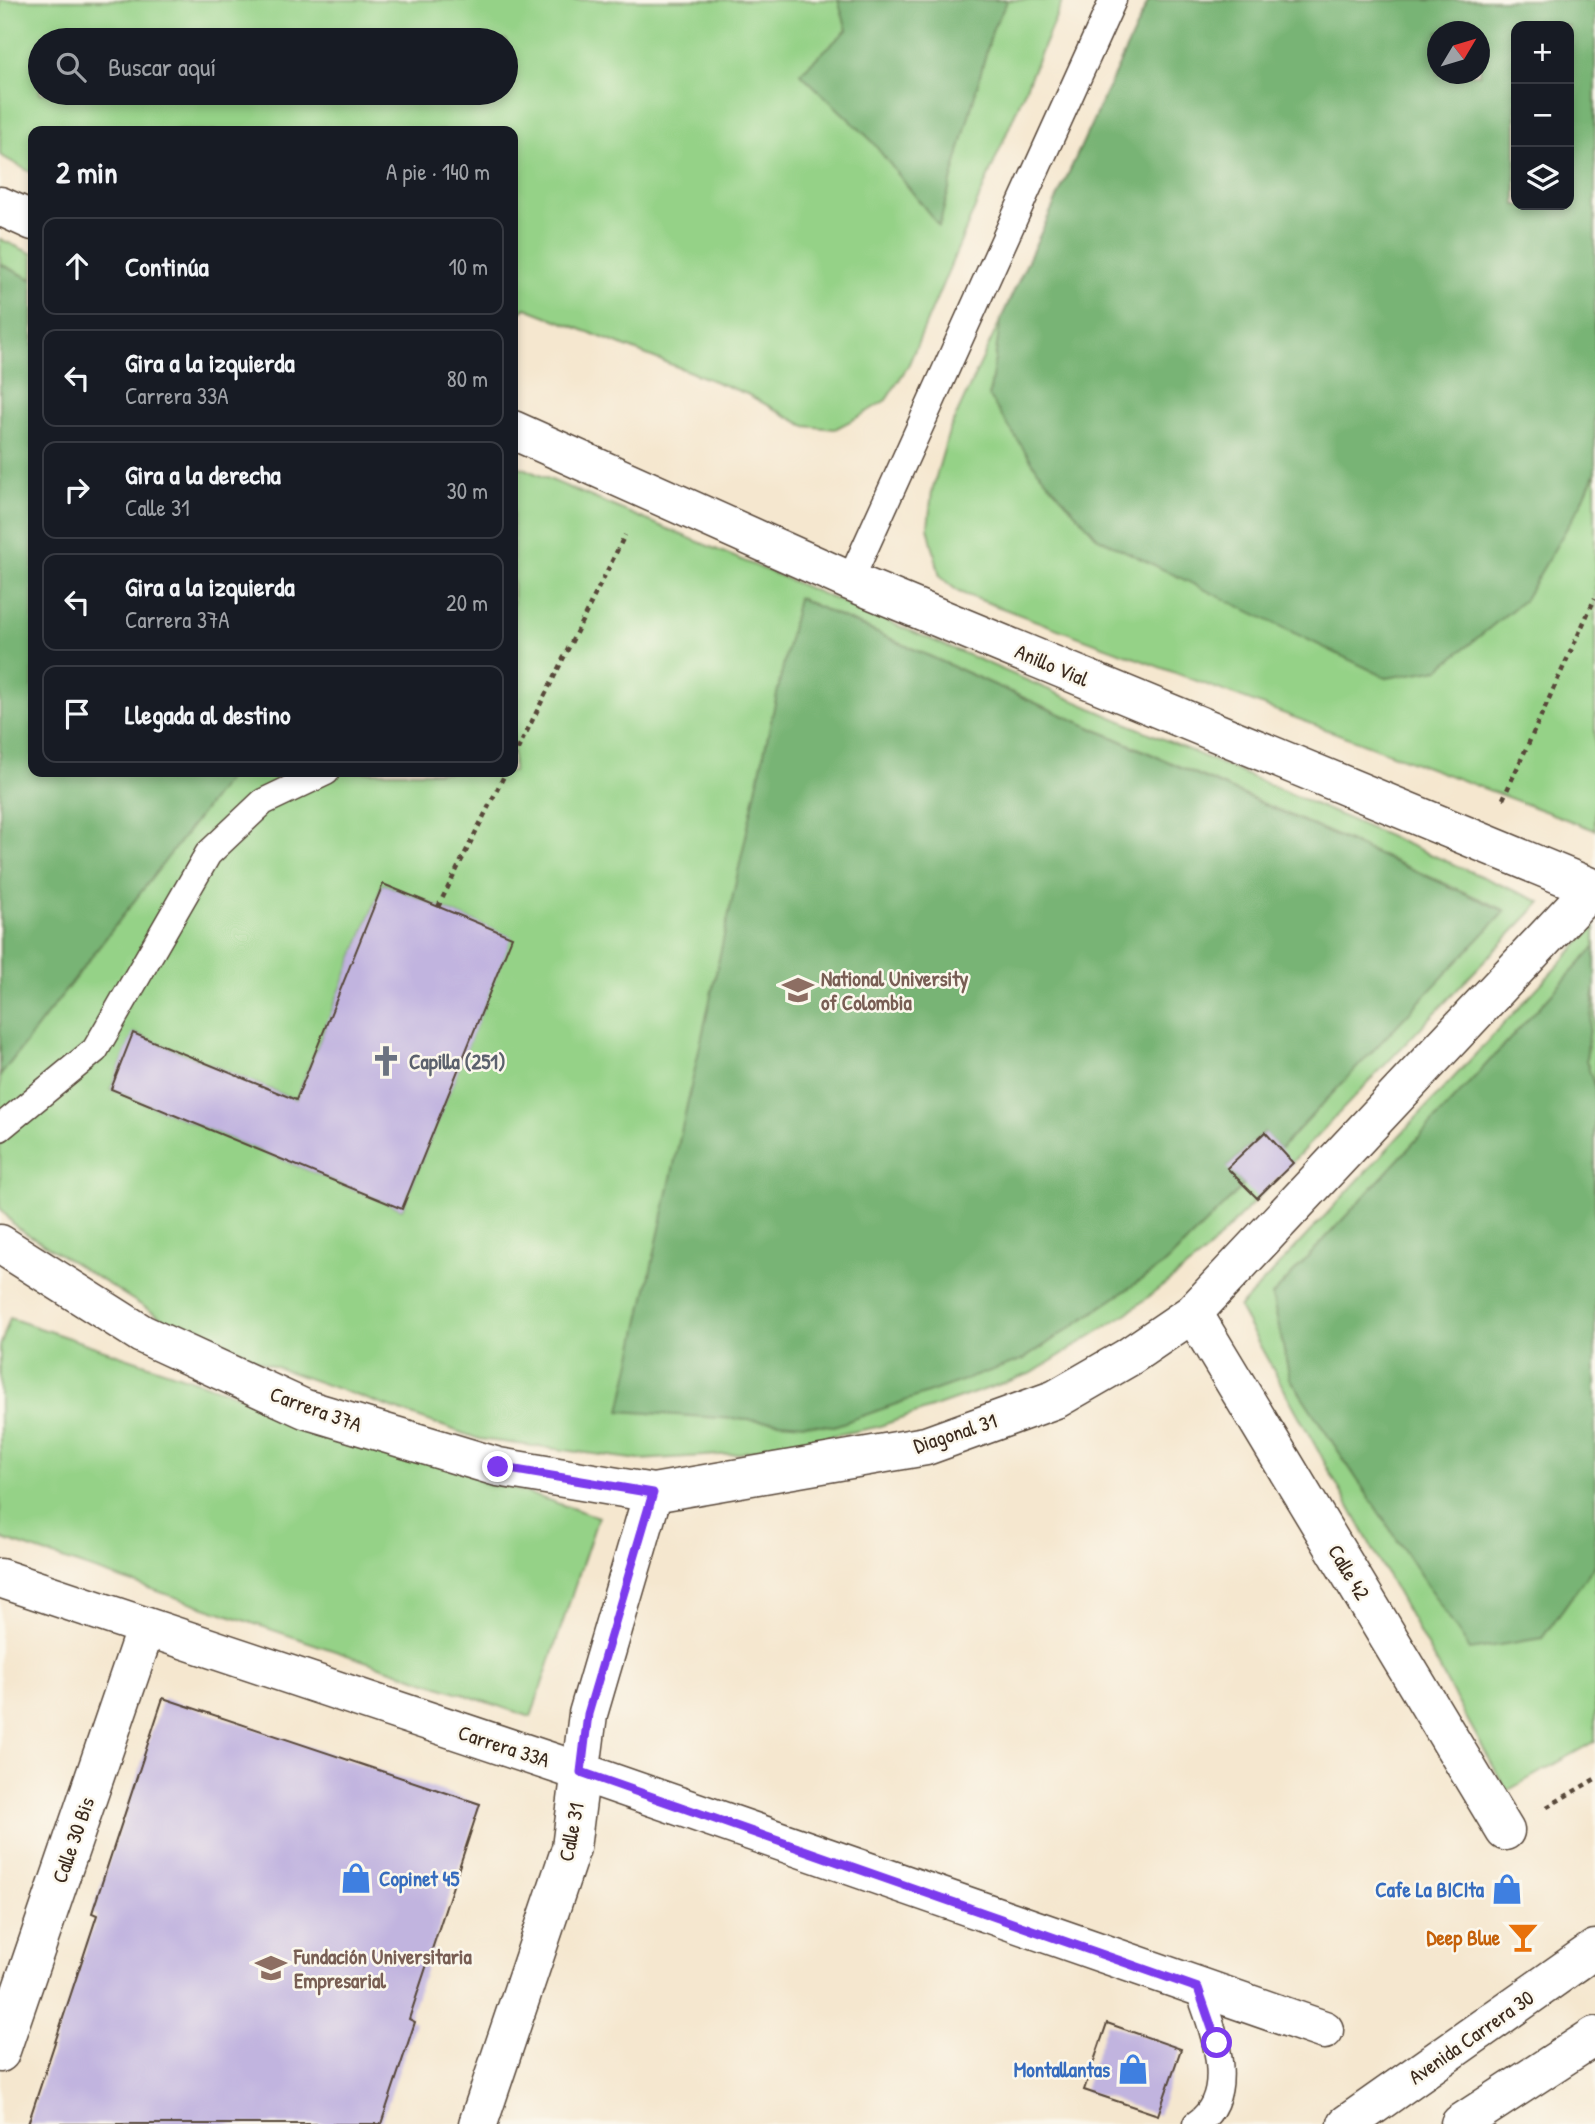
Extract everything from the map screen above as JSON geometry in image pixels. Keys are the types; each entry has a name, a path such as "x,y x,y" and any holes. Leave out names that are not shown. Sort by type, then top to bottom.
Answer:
{"main road":[{"path":"0,206 28,219"},
{"name":"Anillo Vial","path":"518,432 850,581 1482,845 1593,888"},
{"name":"Diagonal 31","path":"653,1493 926,1446 1056,1399 1127,1358 1193,1313 1593,888"},
{"name":"Carrera 37A","path":"2,1256 142,1334 305,1409 498,1467 653,1493"},
{"name":"Calle 42","path":"1193,1313 1505,1831"},
{"name":"Calle 31","path":"478,2124 571,1848 588,1714 653,1493"},
{"name":"Carrera 33A","path":"0,1578 581,1772 1324,2030"},
{"name":"Calle 30 Bis","path":"0,2053 146,1627"},
{"name":"Avenida Carrera 30","path":"1347,2124 1595,1949"},
{"path":"1460,2124 1595,2036"}],"lane":[{"path":"850,581 1113,0"},
{"path":"0,1128 95,1050 208,854 263,802 316,777"},
{"path":"1196,2124 1207,2117 1220,2084 1217,2043 1198,1988"}],"path":[{"path":"518,749 648,490"},
{"path":"1482,845 1595,598"},
{"path":"438,907 503,777"}],"green space":[{"path":"0,0 1063,0 908,366 886,400 835,429 805,426 747,394 526,308 518,314 518,126 28,126 28,171 0,155"},
{"path":"838,0 1008,0 993,28 939,226 870,139 800,73 847,30"},
{"path":"1149,0 1595,0 1595,830 959,592 940,577 928,527 932,491 949,431"},
{"path":"1149,0 1595,0 1595,472 1582,502 1525,599 1439,669 1387,678 1098,538 1039,472 989,397 1001,319"},
{"path":"0,239 28,252 28,278 0,264"},
{"path":"0,264 28,278 28,777 229,777 0,1076"},
{"path":"518,466 987,663 1541,902 1202,1256 1126,1314 1032,1373 877,1427 736,1454 639,1460 479,1439 194,1338 16,1227 0,1208 0,1076 229,777 518,777","holes":["798,598 1505,910 1281,1148 1265,1132 1227,1168 1244,1185 1166,1263 1024,1359","383,884 511,937 402,1209 111,1089 134,1033 296,1100"]},
{"path":"798,598 1505,911 1280,1149 1264,1132 1228,1167 1244,1185 1166,1263 1024,1359 834,1426 620,1411"},
{"path":"1595,926 1595,947 1272,1296 1542,1638 1595,1564 1595,1741 1507,1791 1239,1308"},
{"path":"1595,947 1595,985 1586,1060 1595,1089 1595,1564 1542,1638 1470,1650 1290,1378 1272,1296"},
{"path":"1595,985 1595,1089 1586,1060"},
{"path":"10,1318 598,1517 531,1717 0,1538 0,1347"}],"building":[{"name":"Capilla (251)","path":"383,884 512,937 402,1209 111,1089 133,1033 296,1100"},
{"path":"1265,1132 1293,1163 1257,1198 1227,1168"},
{"name":"Fundación Universitaria Empresarial","path":"163,1698 480,1804 409,2019 415,2022 381,2124 28,2124 97,1915 92,1913"},
{"name":"Montallantas","path":"1107,2023 1181,2049 1158,2115 1084,2090"}],"place":[{"name":"National University of Colombia","path":"798,990"},
{"name":"Capilla (251)","path":"386,1061"},
{"name":"Copinet 45","path":"356,1878"},
{"name":"Cafe La BICIta","path":"1507,1889"},
{"name":"Deep Blue","path":"1523,1937"},
{"name":"Fundación Universitaria Empresarial","path":"271,1968"},
{"name":"Montallantas","path":"1133,2069"}],"route":[{"path":"498,1467 653,1493 588,1714 581,1772 1198,1988 1217,2043"}]}
